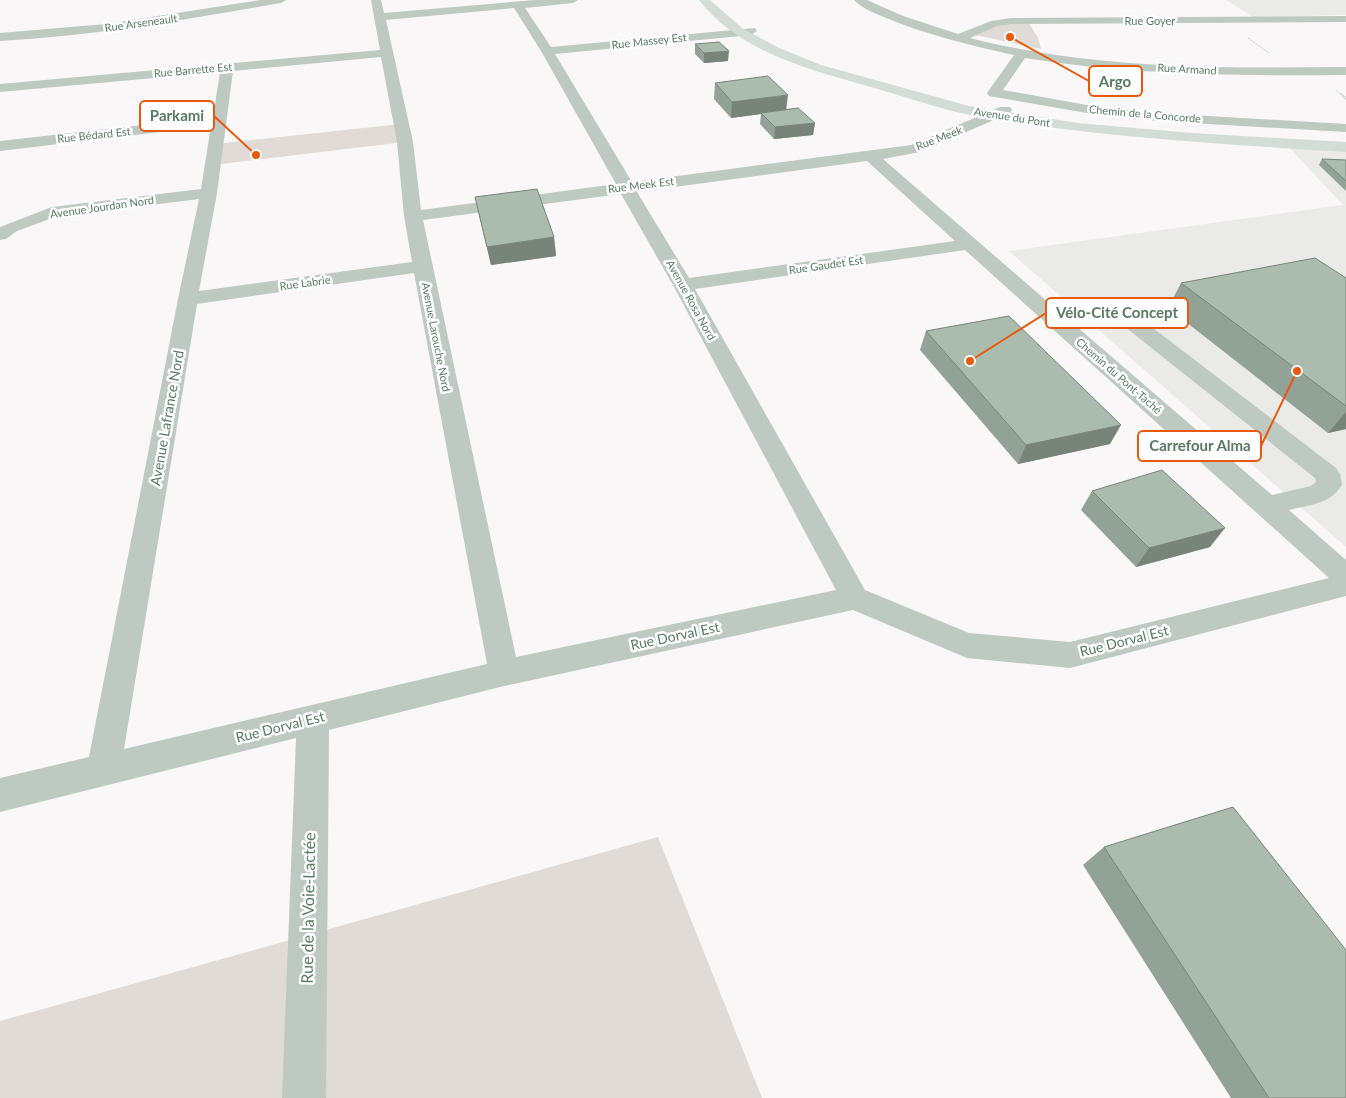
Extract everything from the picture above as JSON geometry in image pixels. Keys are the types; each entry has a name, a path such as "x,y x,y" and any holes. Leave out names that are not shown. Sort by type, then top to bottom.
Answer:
{"main road":[{"name":"Avenue du Pont","path":"704,0 775,51 816,68 968,110 1192,131 1346,140"},
{"name":"Avenue du Pont","path":"718,0 745,31"},
{"name":"Avenue du Pont","path":"999,112 1078,127 1192,138 1346,147"}],"street":[{"name":"Rue Arseneault","path":"0,37 91,30 241,3 281,0"},
{"path":"378,8 518,6 574,0"},
{"name":"Rue Armand","path":"859,0 899,19 957,39 1022,53 1113,65 1249,72 1346,71"},
{"name":"Avenue Rosa Nord","path":"518,6 547,52 683,285 855,598"},
{"name":"Avenue Larouche Nord","path":"378,8 405,142 413,216 422,266 504,673"},
{"name":"Rue Goyer","path":"957,39 995,22 1011,20 1221,15 1236,21 1346,19"},
{"name":"Rue Massey Est","path":"547,52 745,31"},
{"name":"Rue Barrette Est","path":"0,88 386,52"},
{"name":"Chemin de la Concorde","path":"1022,53 994,93 1087,109 1148,116 1346,128"},
{"name":"Avenue Lafrance Nord","path":"104,769 188,299 209,193 227,67"},
{"name":"Rue Meek","path":"870,156 914,149 986,120 999,112"},
{"name":"Rue Bédard Est","path":"0,146 218,121"},
{"name":"Rue Meek Est","path":"413,216 870,156"},
{"name":"Chemin du Pont-Taché","path":"870,156 1346,576"},
{"name":"Avenue Jourdan Nord","path":"0,235 11,227 52,212 209,193"},
{"name":"Rue Gaudet Est","path":"683,285 970,244"},
{"name":"Rue Labrie","path":"188,299 422,266"},
{"path":"1059,323 1226,293"},
{"path":"1119,312 1327,474 1329,485 1319,493 1267,506"},
{"name":"Rue Dorval Est","path":"0,795 504,673 855,598 967,645 1070,655 1346,585"},
{"name":"Rue de la Voie-Lactée","path":"304,1098 313,719"}],"path":[{"path":"1221,15 1296,72"}],"shaded area":[{"path":"1226,0 1346,0 1346,15 1253,17"},
{"path":"1004,22 1028,22 1038,38 1041,49 975,35"},
{"path":"401,124 405,142 213,165 215,144"},
{"path":"1283,141 1346,146 1346,547 1009,251 1343,205"},
{"path":"658,837 762,1098 0,1098 0,1021"}],"building":[{"path":"719,42 729,51 704,53 695,44"},
{"path":"768,76 788,95 732,102 715,83"},
{"path":"798,108 815,123 775,127 761,113"},
{"path":"1322,159 1346,160 1346,181"},
{"path":"537,189 554,237 487,247 475,197"},
{"path":"1315,258 1346,278 1346,406 1181,283"},
{"path":"1009,316 1121,425 1026,445 926,331"},
{"path":"1162,470 1225,528 1149,548 1092,491"},
{"path":"1233,807 1346,950 1346,1098 1269,1098 1104,847"}],"place":[{"name":"Argo","path":"1010,37"},
{"name":"Parkami","path":"256,155"},
{"name":"Vélo-Cité Concept","path":"970,361"},
{"name":"Carrefour Alma","path":"1297,371"}]}
